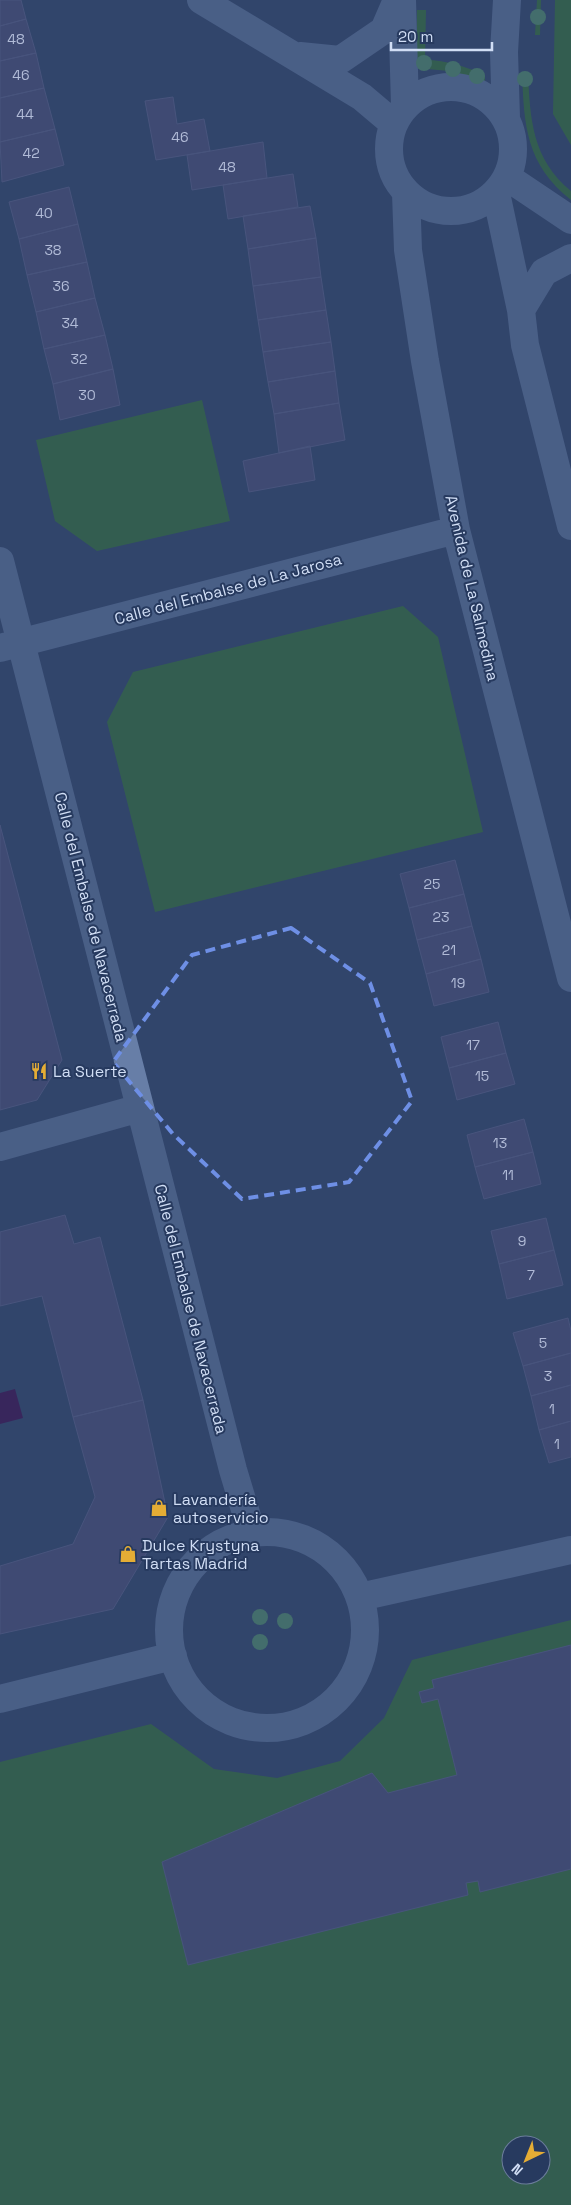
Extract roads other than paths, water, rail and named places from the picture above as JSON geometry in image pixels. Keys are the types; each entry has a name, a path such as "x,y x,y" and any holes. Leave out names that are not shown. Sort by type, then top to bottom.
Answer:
{"street":[{"path":"201,0 362,97 400,115"},
{"path":"292,55 340,60 384,30 397,0"},
{"path":"402,0 400,115 389,142 389,160 395,178 406,193 422,205 441,212 461,212 480,206 502,185 513,158 513,137 506,118 504,52 507,0"},
{"path":"400,115 421,94 439,88 458,87 477,92 493,103 506,118"},
{"path":"502,185 571,220"},
{"path":"502,185 525,345 571,526"},
{"name":"Avenida de La Salmedina","path":"406,193 408,250 425,361 456,530 571,978"},
{"path":"521,310 544,272 571,258"},
{"name":"Calle del Embalse de La Jarosa","path":"10,646 456,530"},
{"name":"Calle del Embalse de Navacerrada","path":"0,561 10,646 140,1108 233,1470 252,1533"},
{"path":"0,1148 140,1108"},
{"path":"252,1533 286,1534 318,1546 343,1568 360,1597 366,1625 363,1654 352,1680 334,1703 311,1719 284,1727 255,1728 228,1720 203,1704 184,1682 173,1656 169,1624 177,1592 195,1564 221,1544 252,1533"},
{"path":"360,1597 571,1550"},
{"path":"0,1699 173,1656"}],"place":[{"name":"La Suerte","path":"39,1071"},
{"name":"Lavandería autoservicio","path":"159,1508"},
{"name":"Dulce Krystyna Tartas Madrid","path":"128,1554"}]}
